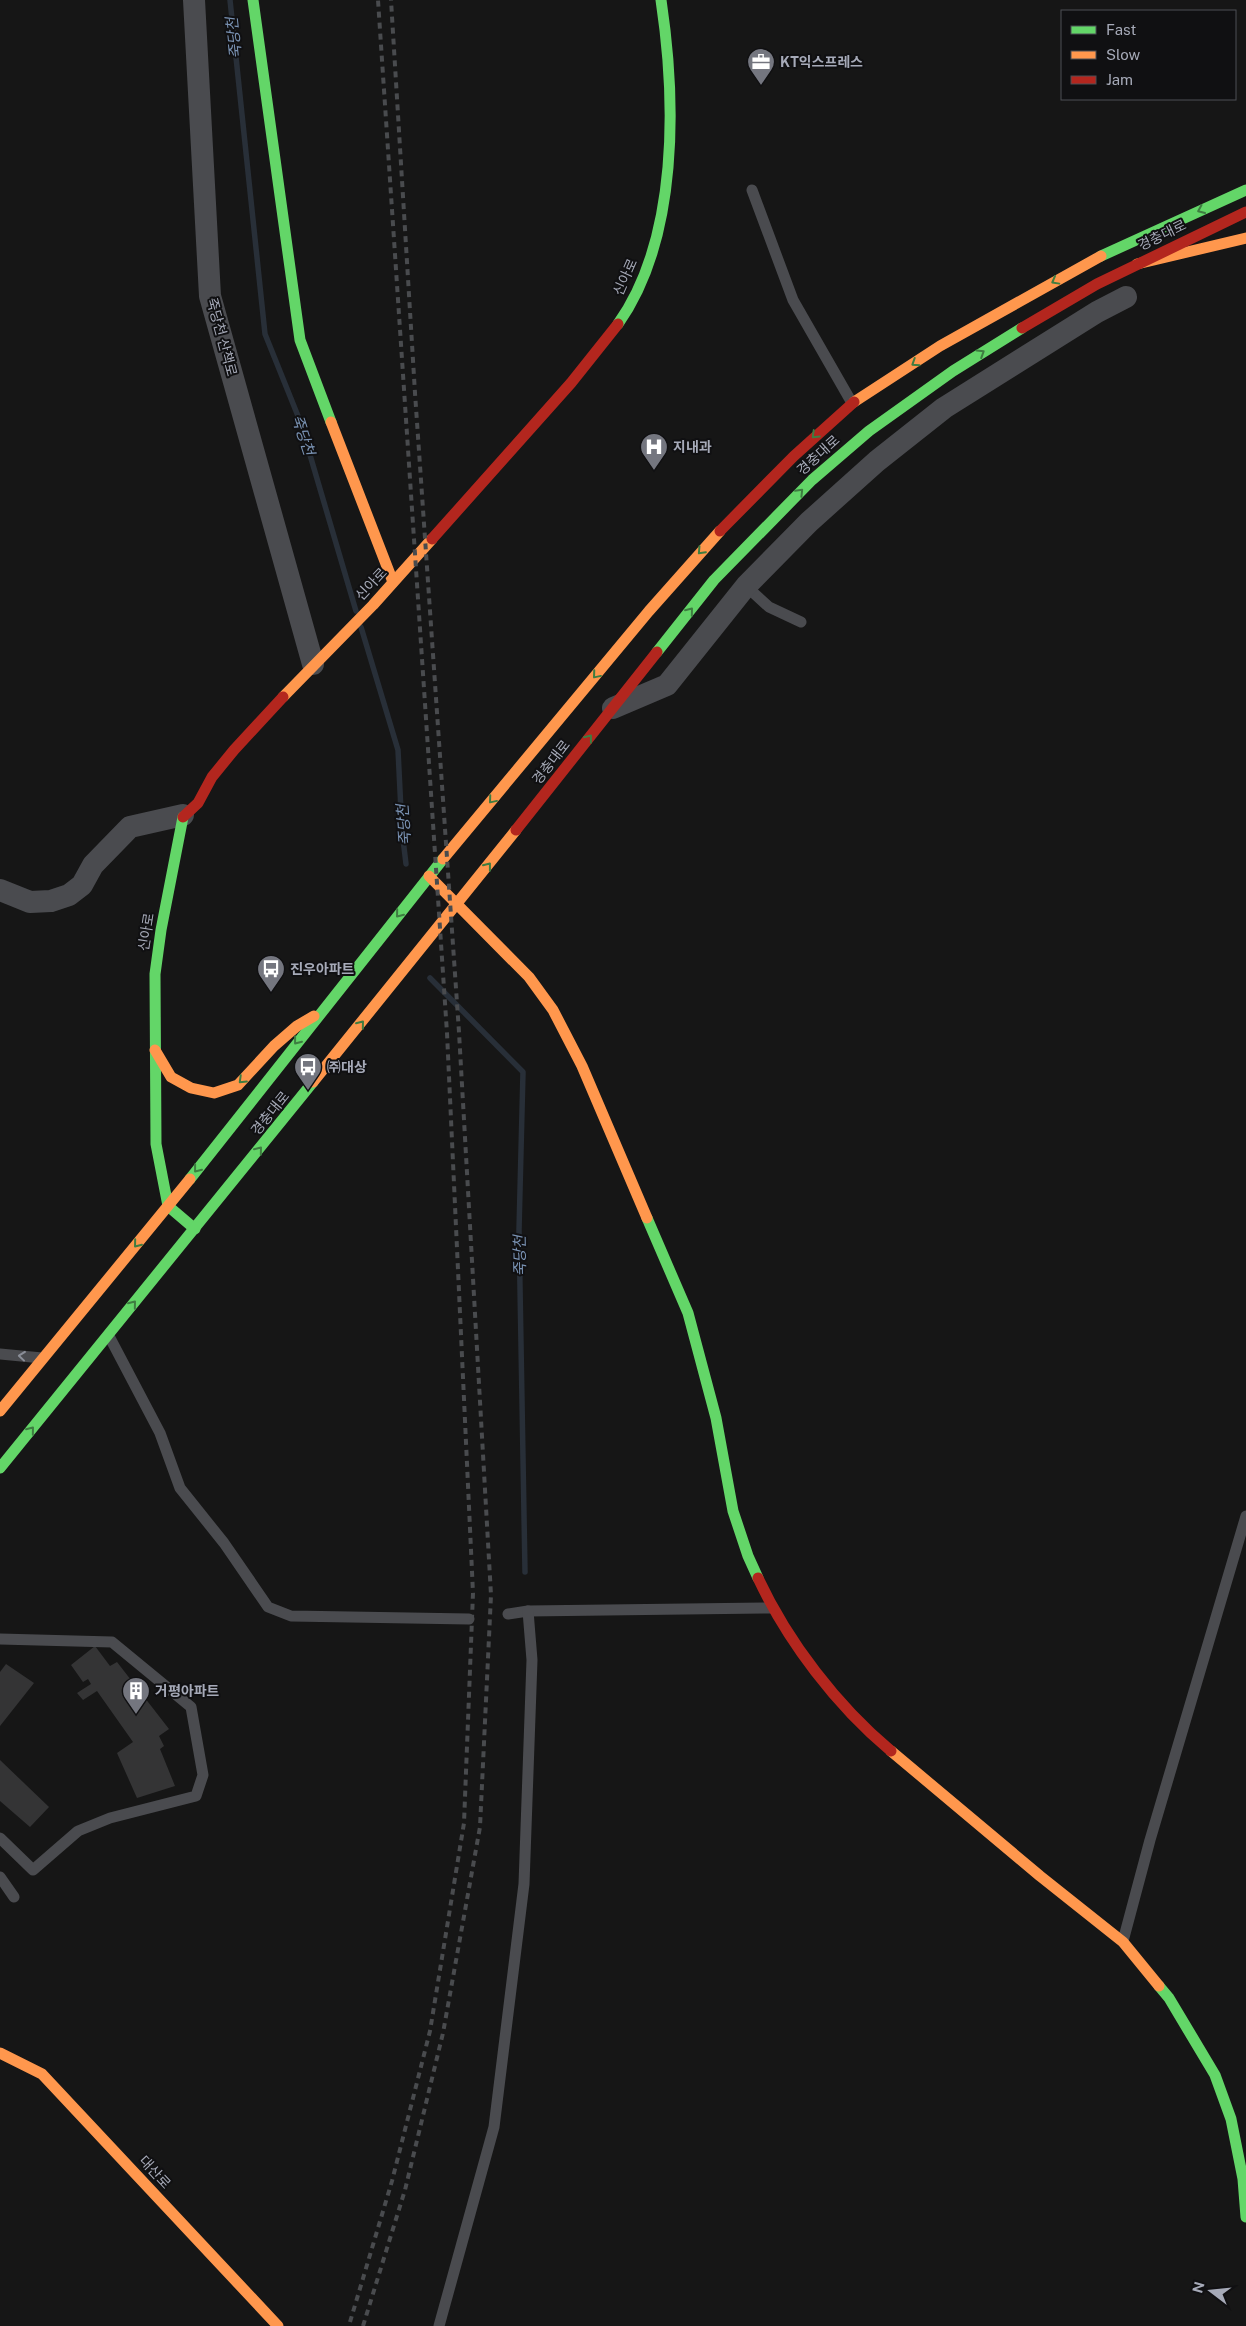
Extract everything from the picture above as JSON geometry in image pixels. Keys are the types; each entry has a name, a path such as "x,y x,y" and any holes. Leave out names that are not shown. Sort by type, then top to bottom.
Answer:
{"main road":[{"path":"254,0 300,340 393,582"},
{"name":"신아로","path":"168,1206 156,1144 155,974 160,930 183,815 198,802 218,770 313,664 373,605 602,346 625,313 645,277 666,186 671,84 668,40 661,0"},
{"name":"경충대로","path":"0,1411 168,1206 429,876 692,561 794,456 852,403 940,346 1085,264 1246,190"},
{"name":"경충대로","path":"0,1468 458,904 714,580 865,424 1088,289 1246,212"},
{"path":"1138,264 1246,238"},
{"path":"852,403 865,424"},
{"path":"429,876 529,976 553,1010 582,1066 688,1313 716,1418 733,1511 748,1556 772,1608 834,1696 873,1736 1040,1876 1123,1942 1170,1998 1215,2075 1231,2119 1243,2179 1246,2217"},
{"path":"155,1050 171,1077 191,1088 214,1093 238,1085 274,1046 297,1026 318,1014"},
{"path":"168,1206 195,1229"},
{"name":"대산로","path":"0,2053 42,2074 278,2326"}],"street":[{"name":"죽당천 산책로","path":"194,0 210,296 313,664"},
{"path":"613,708 668,685 746,586 809,522 886,454 944,408 1097,312 1126,297"},
{"path":"865,424 886,454"},
{"path":"0,890 30,902 51,901 69,895 82,885 93,865 130,827 183,815"}],"lane":[{"path":"752,190 793,300 852,403"},
{"path":"746,586 770,607 801,622"},
{"path":"108,1335 160,1433 180,1488 224,1543 268,1607 291,1616 469,1619"},
{"path":"0,1354 44,1358"},
{"path":"1123,1942 1150,1840 1246,1516"},
{"path":"508,1614 528,1611 772,1608"},
{"path":"439,2326 494,2127 524,1884 532,1660 528,1611"},
{"path":"0,1639 112,1642 191,1707 203,1774 196,1796 110,1818 78,1831 33,1870 0,1838"},
{"path":"0,1877 14,1897"}],"building":[{"name":"거평아파트","path":"95,1646 110,1666 117,1662 169,1729 159,1736 164,1746 160,1749 175,1786 137,1798 117,1753 133,1742 97,1691 83,1700 77,1693 91,1684 88,1679 83,1682 71,1665"},
{"path":"6,1664 34,1683 0,1726 0,1672"},
{"path":"0,1760 49,1807 30,1827 0,1801"}],"waterway":[{"name":"죽당천","path":"230,0 265,334 300,421 356,611"},
{"name":"죽당천","path":"361,627 398,750 402,831 406,864"},
{"name":"죽당천","path":"430,978 523,1072 519,1230 525,1572"}],"railway":[{"path":"350,2322 392,2181 430,2031 464,1823 473,1593 447,1033 378,0"},
{"path":"363,2326 405,2190 443,2033 480,1827 491,1595 459,1032 415,393 391,0"}],"traffic: fast":[{"path":"253,0 300,340 331,422"},
{"path":"618,324 638,289 653,251 662,210 668,167 669,81 661,0"},
{"path":"1101,256 1246,190"},
{"path":"657,652 714,580 812,480 869,431 953,371 1022,328"},
{"path":"183,817 161,930 155,974 156,1144 168,1206 195,1229"},
{"path":"190,1179 443,859"},
{"path":"0,1468 313,1082"},
{"path":"647,1218 688,1313 716,1418 733,1511 748,1556 758,1578"},
{"path":"1159,1986 1169,1998 1215,2075 1231,2119 1243,2179 1246,2217"}],"traffic: slow":[{"path":"1137,264 1246,238"},
{"path":"854,402 940,346 1101,256"},
{"path":"331,422 393,582"},
{"path":"443,859 649,611 720,531"},
{"path":"283,697 373,605 432,539"},
{"path":"313,1082 516,830"},
{"path":"429,876 529,977 553,1010 582,1066 647,1218"},
{"path":"155,1050 171,1077 191,1088 214,1093 238,1085 274,1046 297,1026 314,1016"},
{"path":"0,1411 190,1179"},
{"path":"891,1751 1040,1876 1123,1942 1159,1986"},
{"path":"0,2053 42,2074 278,2326"}],"traffic: jam":[{"path":"1022,328 1097,284 1246,212"},
{"path":"432,539 571,383 618,324"},
{"path":"720,531 794,456 854,402"},
{"path":"516,830 657,652"},
{"path":"183,817 198,803 212,777 234,750 283,697"},
{"path":"758,1578 784,1626 816,1672 852,1714 891,1751"}],"place":[{"name":"KT익스프레스","path":"761,86"},
{"name":"지내과","path":"654,471"},
{"name":"진우아파트","path":"271,993"},
{"name":"㈜대상","path":"308,1091"},
{"name":"거평아파트","path":"136,1715"}]}
